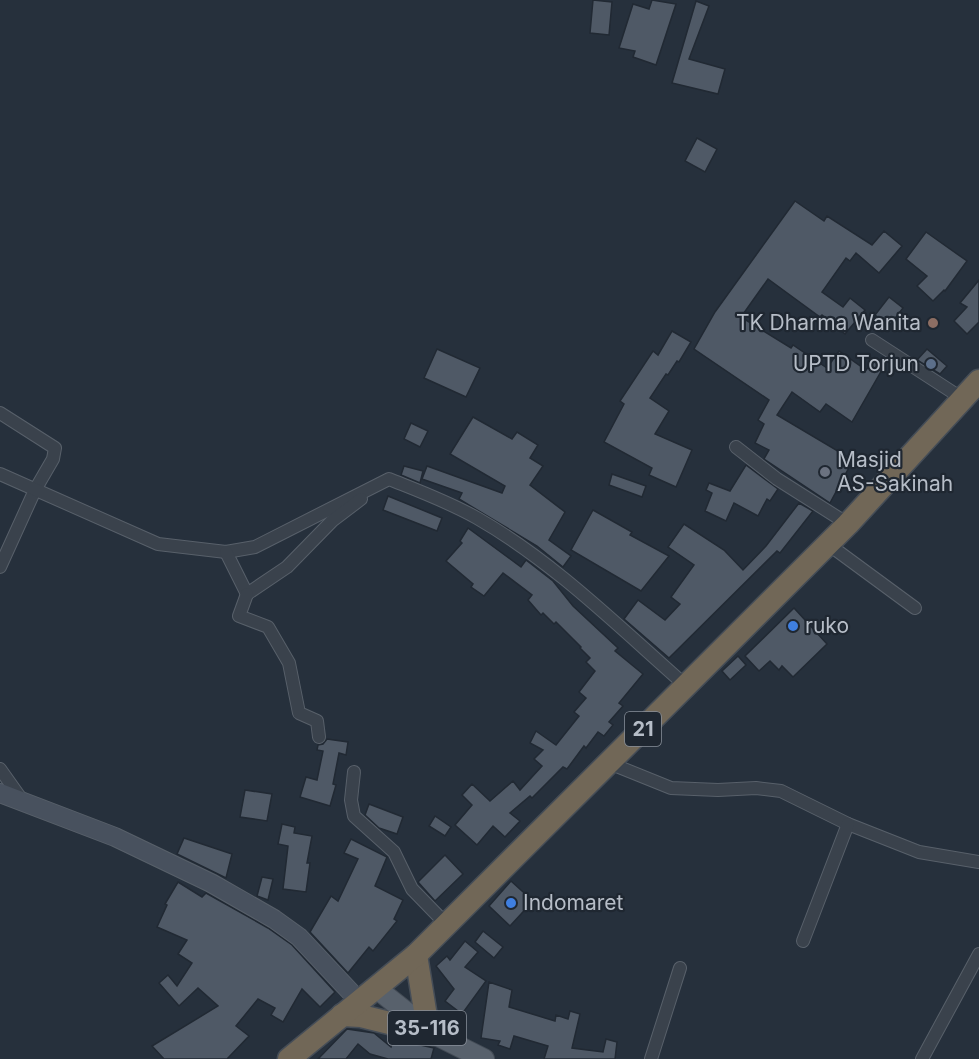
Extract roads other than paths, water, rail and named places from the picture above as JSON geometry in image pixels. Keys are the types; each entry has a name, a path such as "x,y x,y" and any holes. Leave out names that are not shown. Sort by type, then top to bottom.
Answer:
{"highway":[{"name":"21","path":"289,1059 416,955 447,925 848,524 979,381"},
{"path":"359,1001 361,1016 431,1031 416,955"}],"main road":[{"name":"35-116","path":"359,1001 431,1031 484,1059"}],"street":[{"path":"872,340 963,399"},
{"path":"0,413 55,448 53,459 35,490 0,567"},
{"path":"736,447 777,479 848,524"},
{"path":"0,474 158,544 226,552 255,547 388,479 440,499 510,539 606,615 686,685"},
{"path":"319,737 317,721 299,713 289,663 268,627 239,616 247,594 287,567 332,521 388,479"},
{"path":"828,544 915,608"},
{"path":"226,552 247,594"},
{"path":"609,763 671,788 717,790 756,788 781,791 848,824 919,852 979,862"},
{"path":"0,769 22,800"},
{"path":"354,772 351,800 354,816 394,852 412,889 447,925"},
{"path":"0,793 115,837 211,883 274,919 299,937 359,1001"},
{"path":"803,941 848,824"},
{"path":"922,1059 979,954"},
{"path":"651,1059 680,968"}],"place":[{"name":"TK Dharma Wanita","path":"933,323"},
{"name":"UPTD Torjun","path":"931,364"},
{"name":"Masjid AS-Sakinah","path":"825,472"},
{"name":"ruko","path":"793,626"},
{"name":"Indomaret","path":"511,903"}]}
